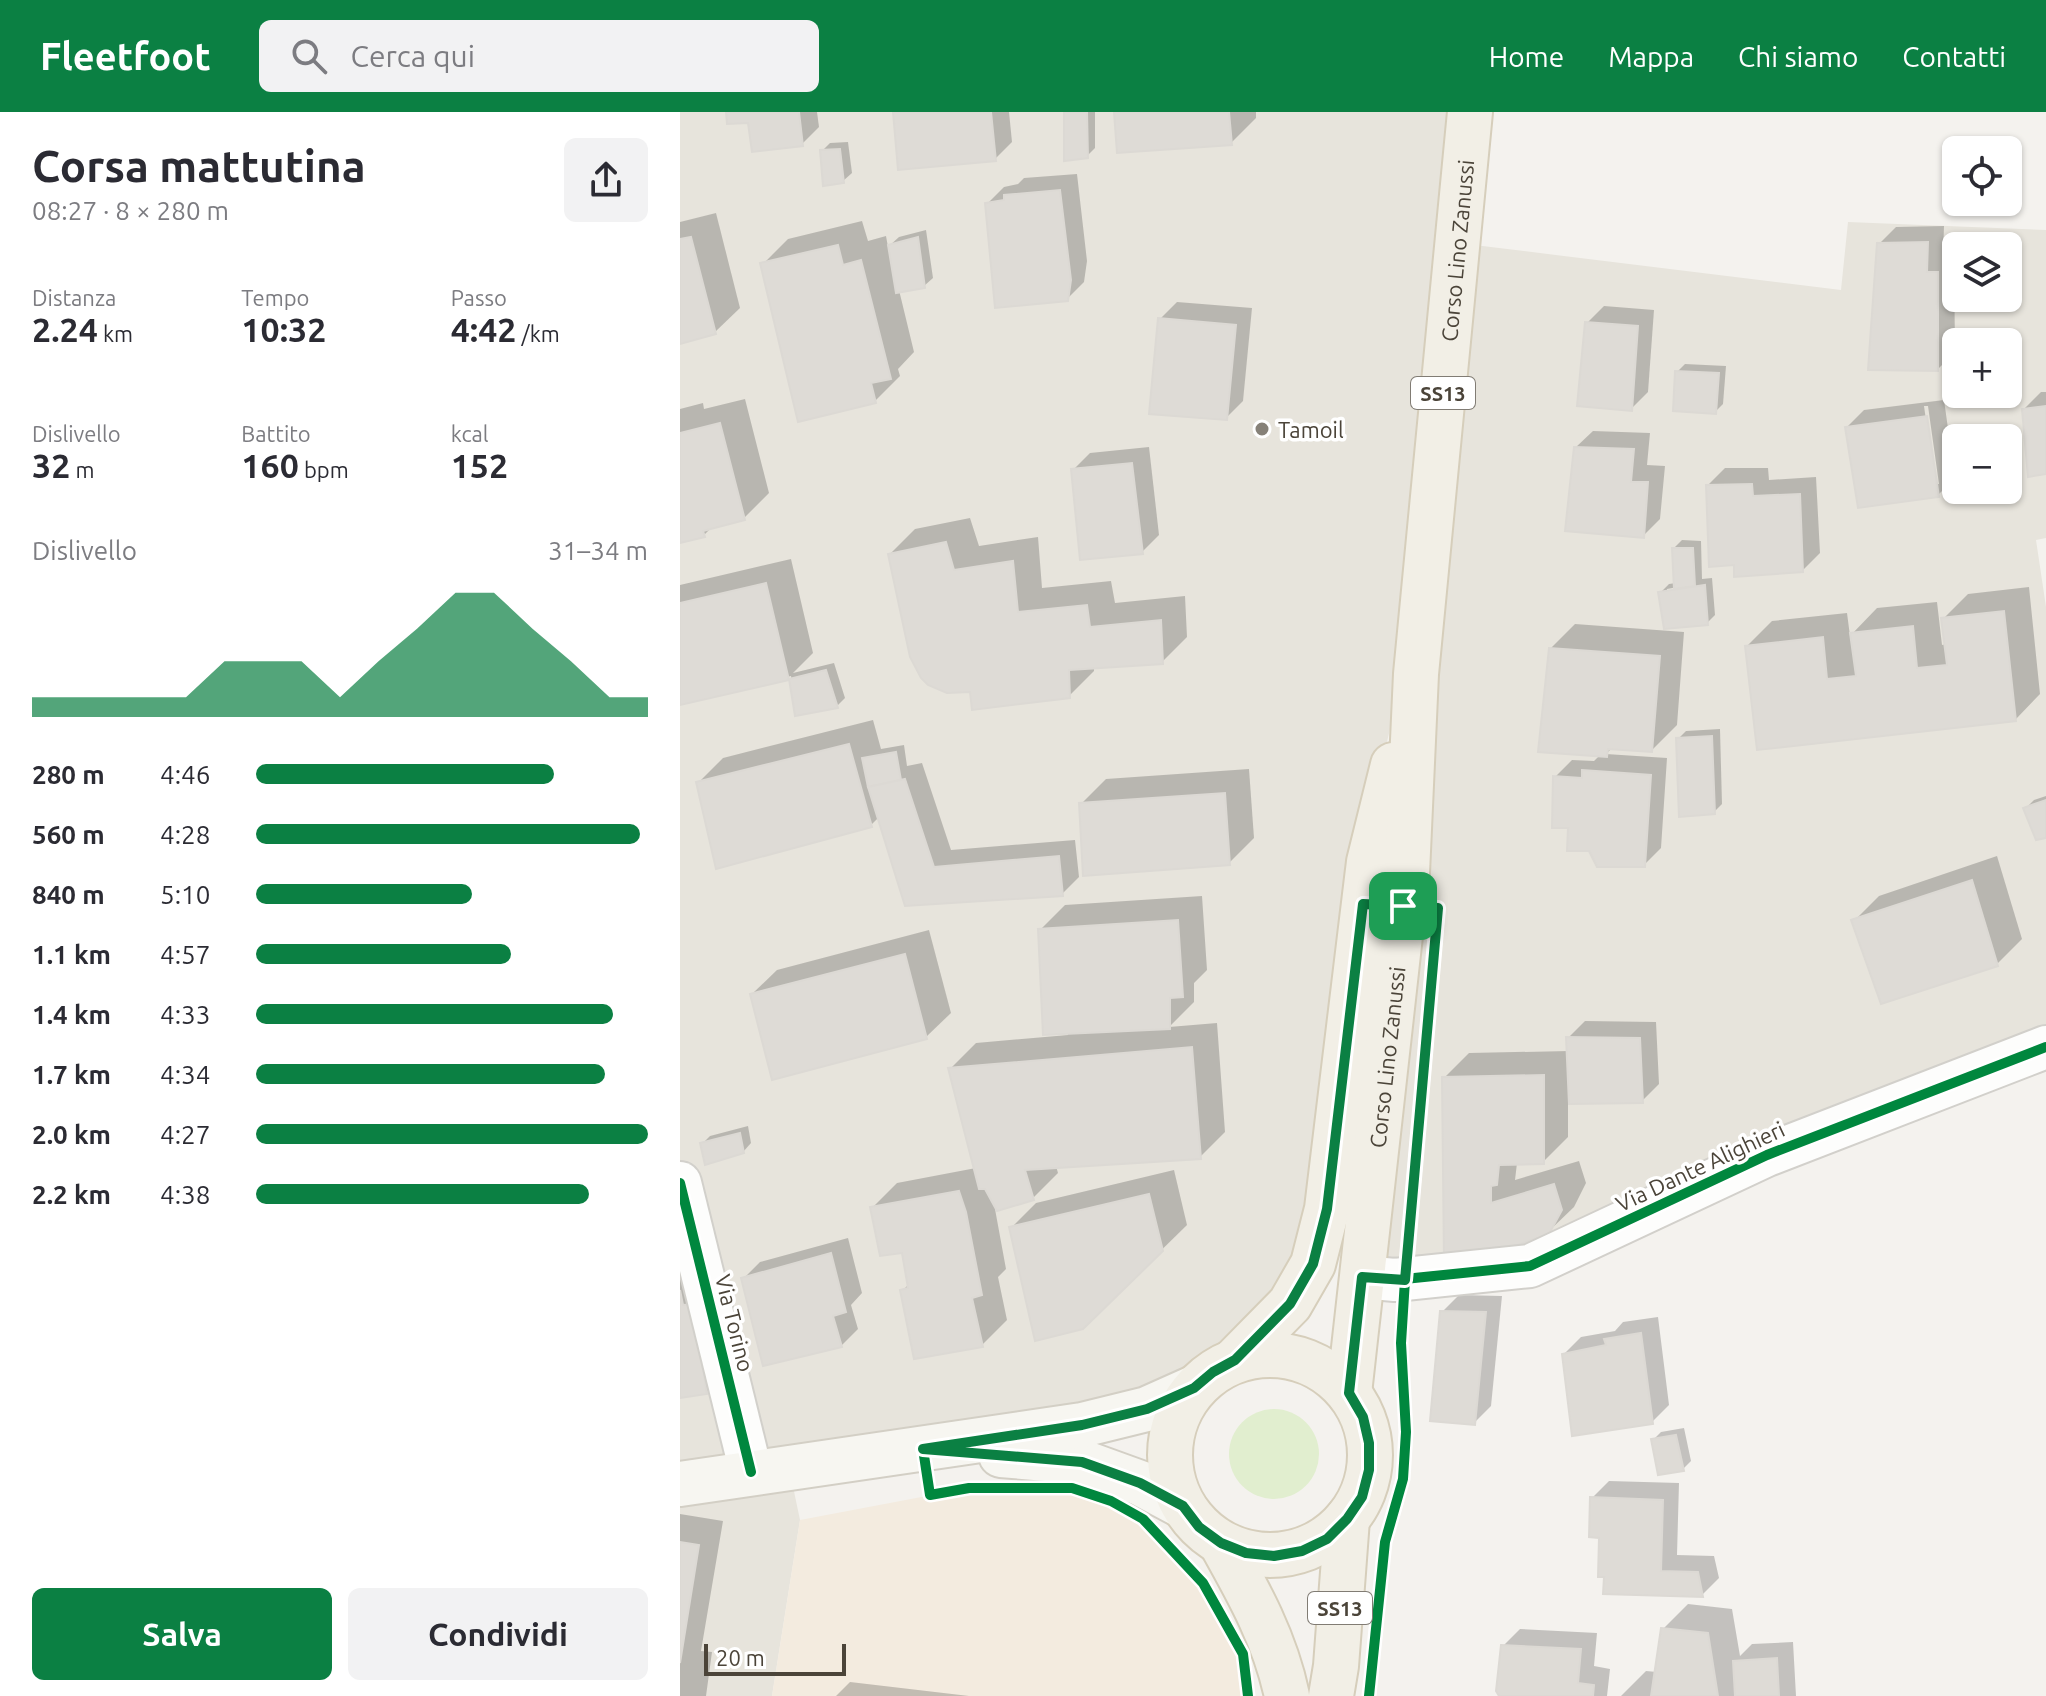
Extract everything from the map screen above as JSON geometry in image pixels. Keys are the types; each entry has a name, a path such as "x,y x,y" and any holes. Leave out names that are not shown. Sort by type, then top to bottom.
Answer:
{"main road":[{"name":"Corso Lino Zanussi","path":"1349,1393 1407,873 1416,674 1470,112"},
{"name":"Corso Lino Zanussi","path":"1235,1360 1290,1304 1313,1264 1327,1209 1369,862 1416,674"},
{"path":"680,1484 1082,1425 1147,1409 1194,1388 1213,1372 1235,1360 1266,1354 1297,1358 1325,1372 1349,1393 1363,1417 1369,1443 1369,1470 1362,1497 1347,1519 1327,1539 1302,1551 1274,1556 1246,1553 1221,1543 1199,1527 1183,1506 1172,1477 1169,1445 1178,1415 1194,1388"},
{"path":"923,1449 1082,1462 1140,1483 1183,1506"},
{"name":"SS13","path":"1331,1696 1347,1519"},
{"path":"1221,1543 1260,1612 1280,1661 1287,1696"}],"street":[{"name":"Via Dante Alighieri","path":"1362,1277 1395,1280 1530,1266 1767,1155 2046,1047"},
{"name":"Via Torino","path":"680,1183 751,1472"}],"shaded area":[{"path":"680,112 1457,112 1404,669 1358,866 1305,1258 1262,1313 1193,1367 1129,1402 680,1474"},
{"path":"1848,222 2046,230 2046,538 2036,540 2046,607 2046,1025 2015,1045 1524,1258 1371,1268 1466,244 1841,290"},
{"path":"791,1477 800,1520 772,1696 680,1696 680,1497"},
{"path":"969,1488 1072,1488 1111,1501 1143,1519 1203,1583 1243,1654 1252,1696 772,1696 800,1520"}],"green space":[{"path":"1274,1409 1291,1412 1306,1422 1316,1437 1319,1454 1316,1471 1306,1486 1291,1496 1274,1499 1257,1496 1242,1486 1232,1471 1229,1454 1232,1437 1242,1422 1257,1412"}],"building":[{"path":"726,112 799,112 803,146 752,152 748,123 727,124"},
{"path":"893,112 991,112 996,161 898,170"},
{"path":"1064,112 1087,112 1088,158 1064,161"},
{"path":"1114,112 1229,112 1232,145 1117,153"},
{"path":"840,149 844,183 823,186 820,150"},
{"path":"1060,190 1071,280 1068,301 995,308 985,203 1004,200 1004,195"},
{"path":"691,237 716,334 680,344 680,239"},
{"path":"918,237 925,288 896,293 888,245"},
{"path":"1928,242 1927,272 1938,272 1938,371 1868,370 1877,243"},
{"path":"838,245 843,265 861,260 891,379 871,383 876,403 798,422 760,263"},
{"path":"1158,318 1236,325 1227,420 1149,414"},
{"path":"1585,322 1638,326 1632,411 1577,406"},
{"path":"1675,371 1719,373 1716,414 1673,411"},
{"path":"2046,406 2046,474 2028,477 2022,409"},
{"path":"1927,416 1939,497 1858,508 1845,427"},
{"path":"720,423 745,520 703,531 705,537 680,543 680,433"},
{"path":"1574,447 1634,449 1631,482 1648,482 1644,538 1565,531"},
{"path":"1132,463 1143,554 1080,560 1071,469"},
{"path":"1752,484 1753,496 1800,494 1803,572 1734,577 1734,565 1709,567 1706,485"},
{"path":"946,542 954,570 1013,561 1018,612 1087,605 1090,627 1161,620 1163,664 1069,670 1070,698 972,710 970,692 947,693 928,685 921,678 910,657 888,554"},
{"path":"1672,548 1693,548 1695,586 1674,589"},
{"path":"766,583 789,680 680,705 680,603"},
{"path":"1705,585 1708,625 1664,629 1658,592"},
{"path":"2004,611 2016,721 1757,750 1745,646 1823,637 1827,679 1856,676 1850,633 1913,626 1917,668 1947,665 1941,618"},
{"path":"1549,648 1660,656 1652,752 1608,749 1607,757 1538,752"},
{"path":"826,670 838,708 795,716 789,679"},
{"path":"1712,736 1715,814 1679,817 1676,738"},
{"path":"849,744 872,827 716,869 696,782"},
{"path":"896,752 901,780 868,787 862,758"},
{"path":"1582,770 1651,775 1645,867 1597,867 1589,851 1567,851 1568,828 1552,828 1553,776 1582,778"},
{"path":"905,779 934,867 1059,856 1063,896 905,906 868,787"},
{"path":"1225,793 1230,865 1083,876 1079,803"},
{"path":"2046,800 2046,838 2036,840 2023,808"},
{"path":"1972,880 1998,966 1881,1004 1851,920"},
{"path":"1178,920 1183,997 1170,998 1170,1029 1043,1035 1038,929"},
{"path":"905,954 927,1039 772,1080 750,994"},
{"path":"1566,1037 1640,1038 1643,1103 1569,1104"},
{"path":"1192,1047 1201,1159 1025,1170 1034,1200 997,1211 985,1189 979,1189 948,1068"},
{"path":"1544,1075 1544,1164 1499,1165 1497,1185 1491,1186 1491,1203 1554,1184 1562,1210 1549,1234 1494,1253 1444,1261 1442,1077"},
{"path":"740,1133 744,1153 705,1165 700,1143"},
{"path":"959,1191 982,1295 972,1298 983,1347 914,1359 900,1290 908,1288 902,1253 880,1256 870,1207"},
{"path":"1149,1194 1163,1251 1083,1329 1035,1341 1009,1227"},
{"path":"831,1253 846,1312 833,1316 842,1347 763,1366 741,1278"},
{"path":"680,1290 683,1305 693,1304 707,1394 680,1398"},
{"path":"1440,1311 1486,1312 1475,1425 1430,1421"},
{"path":"1641,1333 1653,1424 1572,1436 1562,1354 1606,1345 1604,1339"},
{"path":"1676,1435 1684,1471 1658,1475 1651,1439"},
{"path":"1590,1497 1663,1500 1661,1571 1698,1572 1703,1597 1603,1594 1604,1577 1598,1577 1599,1538 1589,1537"},
{"path":"680,1542 699,1545 680,1663"},
{"path":"1661,1628 1708,1633 1718,1696 1651,1696"},
{"path":"1501,1645 1581,1649 1578,1683 1594,1685 1593,1696 1499,1696 1496,1691"},
{"path":"1777,1658 1779,1696 1735,1696 1733,1661"}],"cycle path":[{"path":"1363,904 1438,908 1401,1343 1406,1432 1403,1479 1385,1542 1369,1696"},
{"path":"1362,1277 1395,1280 1530,1266 1767,1155 2046,1047"},
{"path":"680,1183 751,1472"},
{"path":"923,1449 930,1495 969,1488 1072,1488 1111,1501 1143,1519 1203,1583 1243,1654 1248,1696"}],"place":[{"name":"Tamoil","path":"1262,429"}],"route":[{"path":"1363,904 1403,906 1438,908 1405,1280 1362,1277 1349,1393 1363,1417 1369,1443 1369,1470 1362,1497 1347,1519 1327,1539 1302,1551 1274,1556 1246,1553 1221,1543 1199,1527 1183,1506 1140,1483 1082,1462 923,1449 1082,1425 1147,1409 1194,1388 1213,1372 1235,1360 1290,1304 1313,1264 1327,1209 1363,904"}]}
